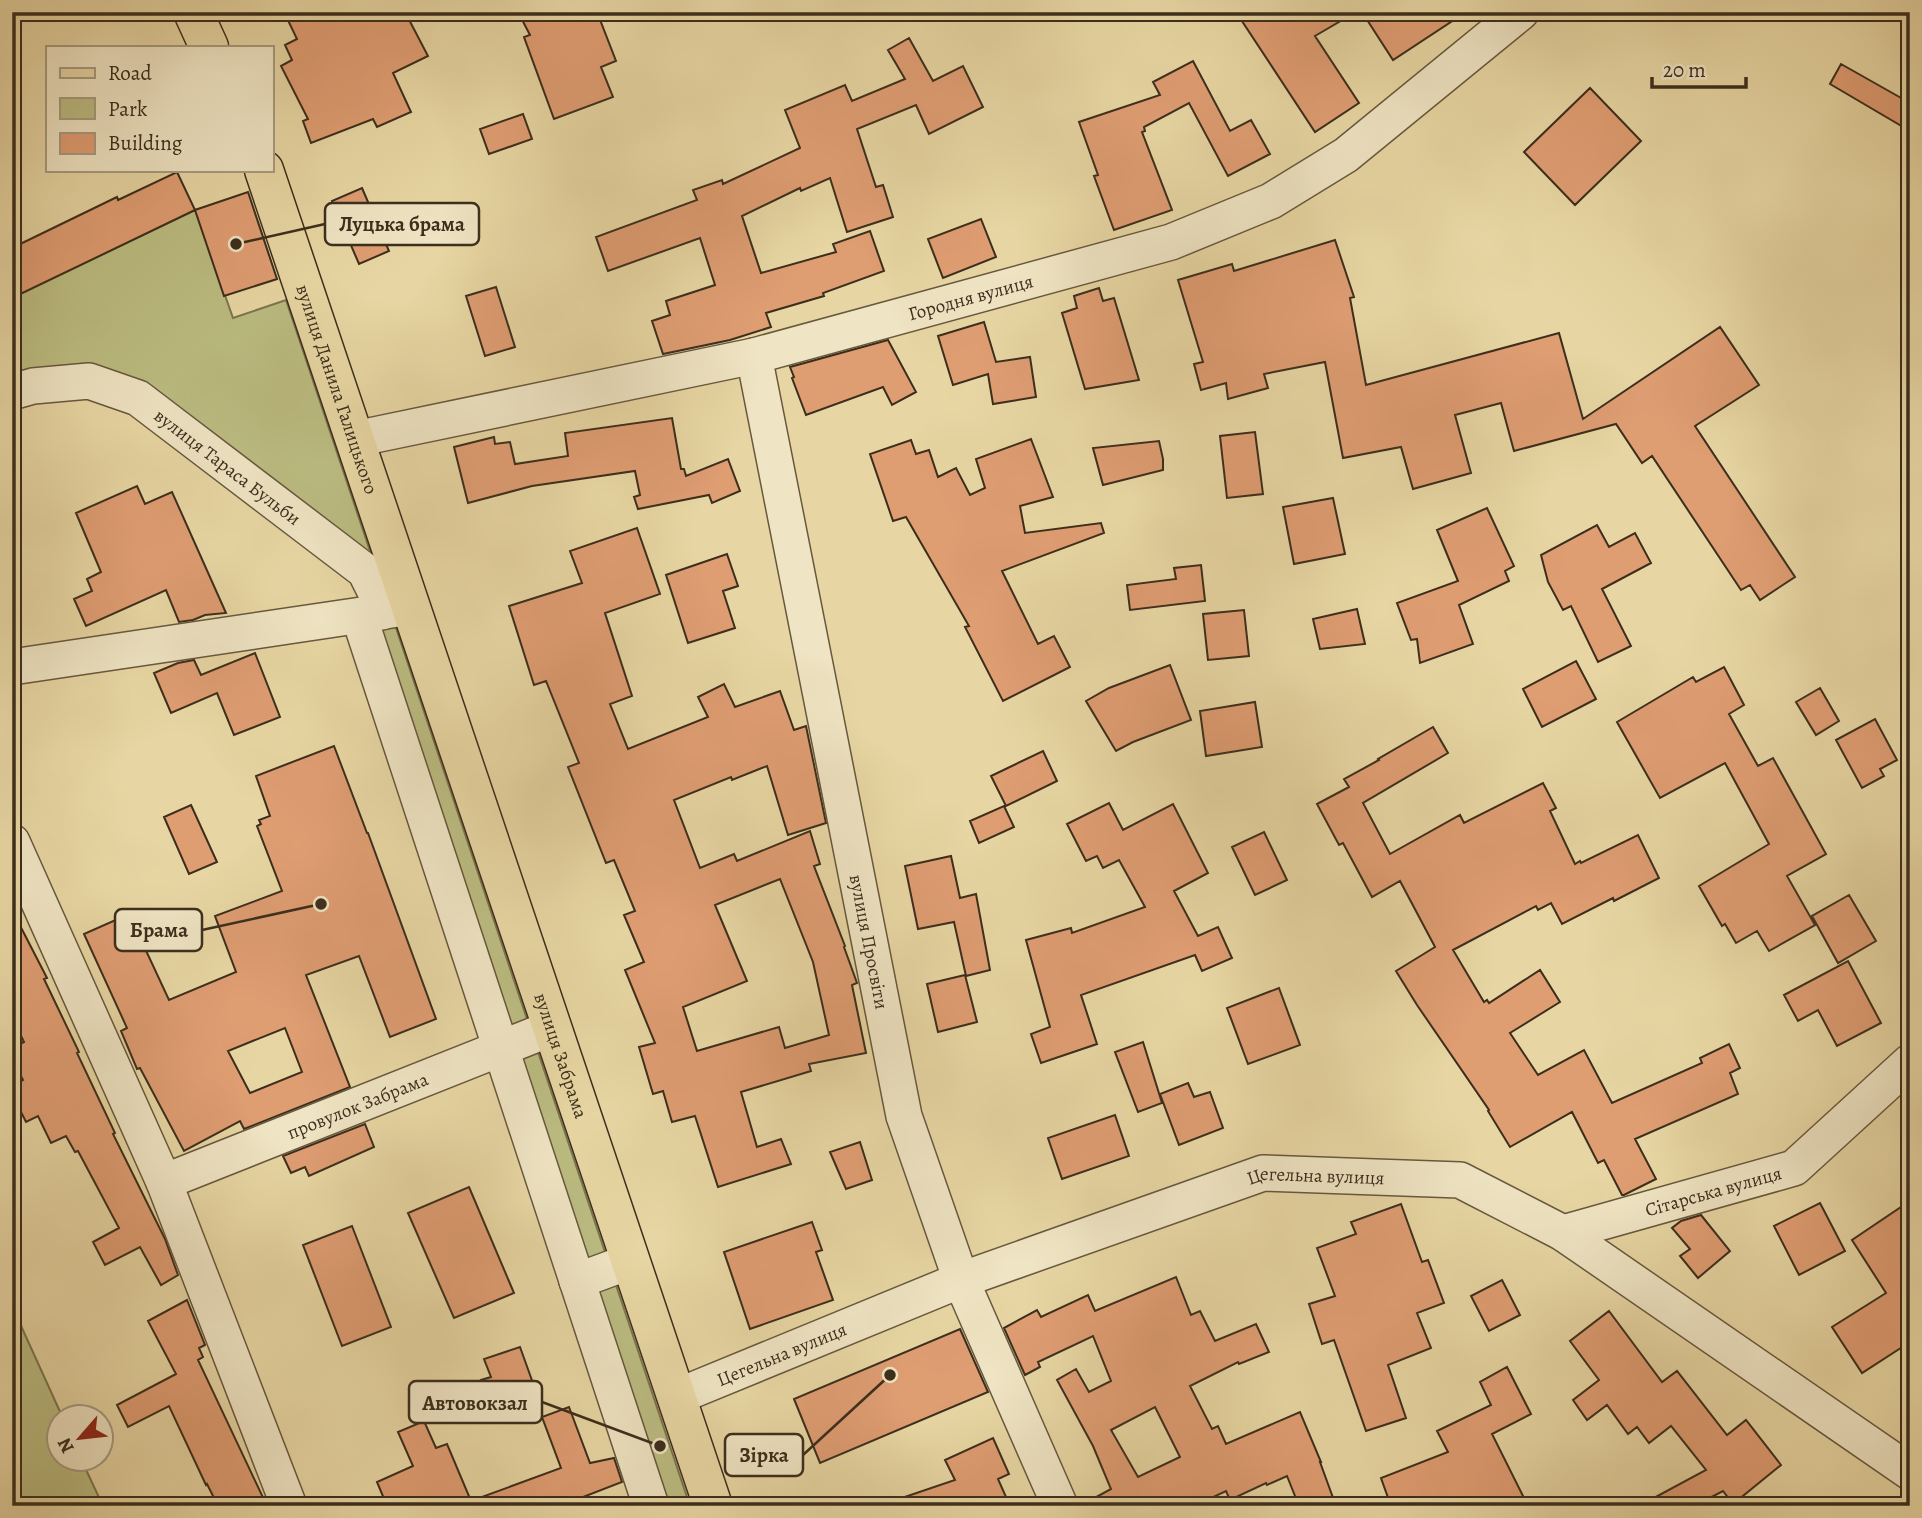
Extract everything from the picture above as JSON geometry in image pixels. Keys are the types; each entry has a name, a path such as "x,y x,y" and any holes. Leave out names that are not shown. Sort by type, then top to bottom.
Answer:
{"main road":[{"path":"193,12 209,46"},
{"name":"вулиця Данила Галицького","path":"265,172 355,439 385,611"},
{"name":"вулиця Забрама","path":"385,611 471,785 713,1506"}],"street":[{"name":"Городня вулиця","path":"355,439 754,356 1171,242 1271,201 1346,155 1521,12"},
{"name":"вулиця Просвіти","path":"754,356 904,1116 961,1280 1060,1506"},
{"name":"вулиця Тараса Бульби","path":"12,392 33,386 89,381 138,398 365,571 385,611 420,802 651,1506"},
{"path":"12,667 385,611"},
{"path":"420,802 471,785"},
{"path":"12,842 164,1182 289,1506"},
{"name":"провулок Забрама","path":"164,1182 552,1028"},
{"name":"Сітарська вулиця","path":"1563,1233 1794,1168 1910,1062"},
{"name":"Цегельна вулиця","path":"676,1397 961,1280 1263,1173 1461,1180 1563,1233 1910,1472"},
{"path":"577,1281 631,1261"}],"green space":[{"path":"195,210 233,318 286,300 373,560 144,385 12,377 12,298"},
{"path":"395,625 530,1028 509,1036 377,631"},
{"path":"535,1043 690,1506 664,1506 514,1051"},
{"path":"12,1306 56,1402 46,1402 46,1472 87,1472 103,1506 12,1506"}],"building":[{"path":"284,12 405,12 428,56 393,73 411,112 377,127 373,119 311,143 303,121 308,119 281,66 292,60 285,45 297,39"},
{"path":"518,12 597,12 616,61 601,67 613,97 554,119 524,37 530,35"},
{"path":"1236,12 1356,12 1315,36 1359,103 1315,132"},
{"path":"1362,12 1466,12 1393,60"},
{"path":"909,38 933,81 963,66 983,107 929,134 916,105 857,129 876,187 883,185 893,217 847,232 830,178 801,191 800,188 742,216 761,273 836,252 833,244 870,231 884,271 823,293 824,296 766,313 771,327 730,340 663,354 652,321 670,315 666,301 715,285 700,238 608,271 596,237 697,200 693,190 722,180 723,184 800,148 785,110 845,85 852,101 905,79 888,50"},
{"path":"1193,61 1230,131 1251,120 1270,154 1228,176 1189,103 1144,127 1145,131 1142,132 1172,210 1114,230 1094,176 1098,175 1079,122 1160,95 1153,82"},
{"path":"1841,64 1910,103 1910,131 1830,84"},
{"path":"1590,88 1641,141 1575,205 1524,152"},
{"path":"523,114 532,139 489,154 480,129"},
{"path":"177,172 195,210 12,298 12,248 117,197 118,200"},
{"path":"362,188 389,251 359,264 332,201"},
{"path":"248,192 277,279 224,296 195,210"},
{"path":"981,219 996,257 943,278 928,239"},
{"path":"1335,240 1354,297 1350,298 1366,385 1559,333 1583,419 1720,327 1759,385 1695,426 1795,577 1760,600 1750,585 1741,590 1652,456 1642,463 1616,424 1514,451 1501,403 1455,415 1471,473 1413,489 1401,447 1343,458 1325,362 1264,374 1268,388 1228,399 1226,383 1201,390 1194,364 1203,362 1178,280 1232,264 1234,271"},
{"path":"496,287 515,347 485,356 466,296"},
{"path":"1099,288 1103,301 1114,298 1139,380 1085,389 1062,313 1077,308 1074,296"},
{"path":"984,322 996,362 1030,357 1036,397 993,404 988,374 953,385 938,336"},
{"path":"888,340 916,392 892,405 883,387 806,415 790,367"},
{"path":"672,418 681,469 684,469 686,476 728,459 740,491 712,503 709,495 638,509 634,497 640,495 635,471 532,486 468,503 454,447 494,437 495,444 510,442 515,464 568,456 565,433"},
{"path":"1255,432 1263,494 1227,498 1220,436"},
{"path":"1031,439 1053,497 1020,506 1025,533 1101,523 1104,533 1002,571 1038,644 1054,636 1070,667 1003,701 965,627 969,626 906,517 893,521 870,454 911,440 916,454 929,450 938,477 956,468 970,495 985,488 976,459"},
{"path":"1159,441 1163,470 1103,485 1093,448"},
{"path":"137,486 145,504 172,492 226,613 179,622 166,590 86,626 74,599 92,591 87,579 101,572 76,513"},
{"path":"1333,498 1345,554 1294,564 1283,507"},
{"path":"1487,508 1514,566 1505,571 1509,581 1459,605 1473,644 1420,663 1417,639 1411,640 1397,603 1458,581 1437,530"},
{"path":"1597,525 1609,547 1635,533 1651,563 1602,589 1631,646 1598,662 1571,606 1563,610 1548,582 1541,555"},
{"path":"637,528 660,594 605,613 632,696 610,704 628,749 708,717 698,697 724,684 735,707 780,691 794,730 806,726 826,823 788,835 767,766 674,800 700,868 734,854 737,861 810,831 820,864 814,866 857,983 852,985 866,1053 809,1064 811,1071 741,1092 757,1147 781,1139 791,1164 718,1187 695,1116 672,1122 663,1091 653,1094 639,1047 655,1043 625,970 644,962 624,915 635,911 614,860 606,863 568,767 579,763 546,681 534,685 509,606 582,583 570,551","holes":["780,879 813,962 829,1035 785,1048 779,1027 697,1051 683,1007 747,981 715,905"]},
{"path":"727,554 738,586 723,591 735,628 688,643 666,575"},
{"path":"1201,565 1205,601 1130,610 1127,585 1176,579 1174,568"},
{"path":"1357,609 1365,644 1320,649 1313,619"},
{"path":"1244,610 1249,656 1208,660 1203,614"},
{"path":"255,653 280,717 234,735 217,693 171,713 154,673 194,660 201,675"},
{"path":"1576,661 1596,699 1542,727 1523,689"},
{"path":"1170,665 1191,720 1116,751 1086,701 1109,688"},
{"path":"1724,667 1744,705 1729,714 1758,766 1773,758 1826,854 1787,876 1815,925 1769,951 1757,931 1736,943 1725,924 1722,926 1699,886 1769,844 1725,763 1660,798 1617,722 1693,677 1696,682"},
{"path":"1820,688 1839,721 1816,735 1796,702"},
{"path":"1255,702 1262,747 1206,756 1200,711"},
{"path":"1875,719 1897,760 1880,769 1884,776 1862,788 1836,740"},
{"path":"1433,727 1448,753 1363,803 1390,854 1460,815 1464,823 1543,783 1556,808 1550,811 1575,864 1638,835 1659,878 1562,924 1551,903 1538,910 1536,906 1453,950 1484,1002 1487,1000 1489,1003 1540,970 1560,1002 1510,1033 1538,1075 1584,1050 1612,1103 1702,1063 1700,1058 1729,1044 1740,1068 1730,1073 1738,1094 1635,1139 1656,1179 1624,1195 1604,1160 1598,1163 1572,1112 1510,1147 1489,1110 1396,971 1435,947 1400,881 1372,897 1343,843 1339,845 1317,804 1349,787 1344,779"},
{"path":"334,746 436,1019 390,1037 359,956 306,975 350,1087 244,1129 240,1121 184,1151 140,1068 137,1069 121,1031 127,1028 84,934 129,914 169,1000 236,972 215,916 282,891 257,826 261,824 259,820 270,816 256,776","holes":["285,1028 302,1072 250,1093 228,1051"]},
{"path":"1043,751 1057,781 1006,806 991,776"},
{"path":"1109,803 1123,830 1173,804 1208,873 1174,891 1198,936 1218,927 1232,958 1202,971 1195,955 1081,995 1097,1044 1041,1063 1031,1034 1050,1027 1026,940 1071,928 1072,933 1145,907 1119,860 1103,868 1097,856 1086,861 1067,824"},
{"path":"191,805 217,862 189,874 164,817"},
{"path":"1004,806 1014,827 979,843 970,821"},
{"path":"1264,832 1287,880 1255,895 1232,847"},
{"path":"951,856 960,898 976,894 990,970 966,976 954,922 918,929 905,866"},
{"path":"1849,895 1876,941 1838,963 1812,916"},
{"path":"12,910 47,978 44,979 79,1052 77,1053 115,1133 113,1134 165,1239 178,1275 161,1285 140,1247 105,1265 93,1242 119,1228 78,1151 75,1152 66,1136 51,1143 38,1116 26,1122 12,1094 12,1085 23,1080 12,1058 12,1048 24,1042 12,1017"},
{"path":"1848,961 1881,1023 1837,1046 1818,1010 1798,1021 1784,995"},
{"path":"965,975 977,1022 938,1032 927,984"},
{"path":"1279,988 1300,1045 1248,1064 1227,1008"},
{"path":"1143,1042 1162,1103 1138,1112 1115,1052"},
{"path":"1188,1083 1194,1097 1210,1092 1223,1128 1179,1145 1160,1094"},
{"path":"1115,1115 1129,1156 1062,1179 1048,1138"},
{"path":"365,1124 374,1147 309,1176 305,1167 291,1173 283,1156"},
{"path":"860,1142 872,1180 846,1189 830,1152"},
{"path":"469,1187 514,1293 454,1318 408,1213"},
{"path":"1910,1201 1910,1342 1862,1373 1832,1327 1886,1293 1852,1240"},
{"path":"1820,1203 1845,1251 1799,1275 1774,1226"},
{"path":"1401,1204 1422,1262 1428,1260 1444,1303 1417,1313 1431,1348 1388,1365 1406,1418 1366,1431 1334,1340 1322,1344 1309,1304 1335,1296 1317,1248 1356,1234 1351,1222"},
{"path":"1701,1215 1730,1251 1698,1278 1680,1256 1690,1249 1672,1228 1681,1221"},
{"path":"812,1222 822,1250 816,1252 833,1300 750,1329 724,1252"},
{"path":"352,1226 391,1327 342,1346 303,1245"},
{"path":"1176,1277 1191,1315 1200,1311 1215,1341 1256,1324 1269,1352 1239,1364 1238,1362 1190,1386 1212,1429 1218,1426 1226,1444 1300,1412 1336,1506 1299,1506 1287,1476 1230,1500 1226,1491 1194,1506 1080,1506 1111,1489 1093,1446 1057,1380 1076,1369 1089,1392 1111,1381 1093,1336 1038,1362 1040,1367 1025,1375 1004,1328 1037,1310 1041,1317 1088,1295 1095,1311","holes":["1155,1407 1180,1457 1138,1477 1111,1430"]},
{"path":"1502,1280 1520,1315 1489,1331 1471,1296"},
{"path":"187,1300 205,1345 199,1348 203,1357 198,1360 267,1506 218,1506 169,1406 128,1427 117,1405 176,1374 148,1321"},
{"path":"1609,1311 1662,1382 1677,1371 1727,1435 1746,1420 1781,1465 1733,1504 1723,1491 1694,1506 1639,1506 1706,1470 1671,1426 1649,1443 1637,1427 1628,1434 1607,1405 1587,1420 1573,1400 1599,1380 1570,1341"},
{"path":"960,1329 988,1392 820,1463 794,1399"},
{"path":"520,1347 539,1400 494,1417 481,1380 491,1377 484,1359"},
{"path":"1507,1367 1531,1414 1492,1434 1528,1506 1391,1506 1381,1478 1448,1452 1437,1431 1491,1405 1480,1382"},
{"path":"569,1407 590,1463 614,1458 622,1482 560,1506 387,1506 377,1482 413,1466 398,1432 424,1421 436,1448 447,1444 471,1501 561,1468 542,1417"},
{"path":"993,1438 1009,1474 998,1479 1010,1506 894,1506 893,1501 955,1480 945,1460"}],"place":[{"name":"Луцька брама","path":"236,244"},
{"name":"Брама","path":"321,904"},
{"name":"Зірка","path":"890,1375"},
{"name":"Автовокзал","path":"660,1446"}]}
